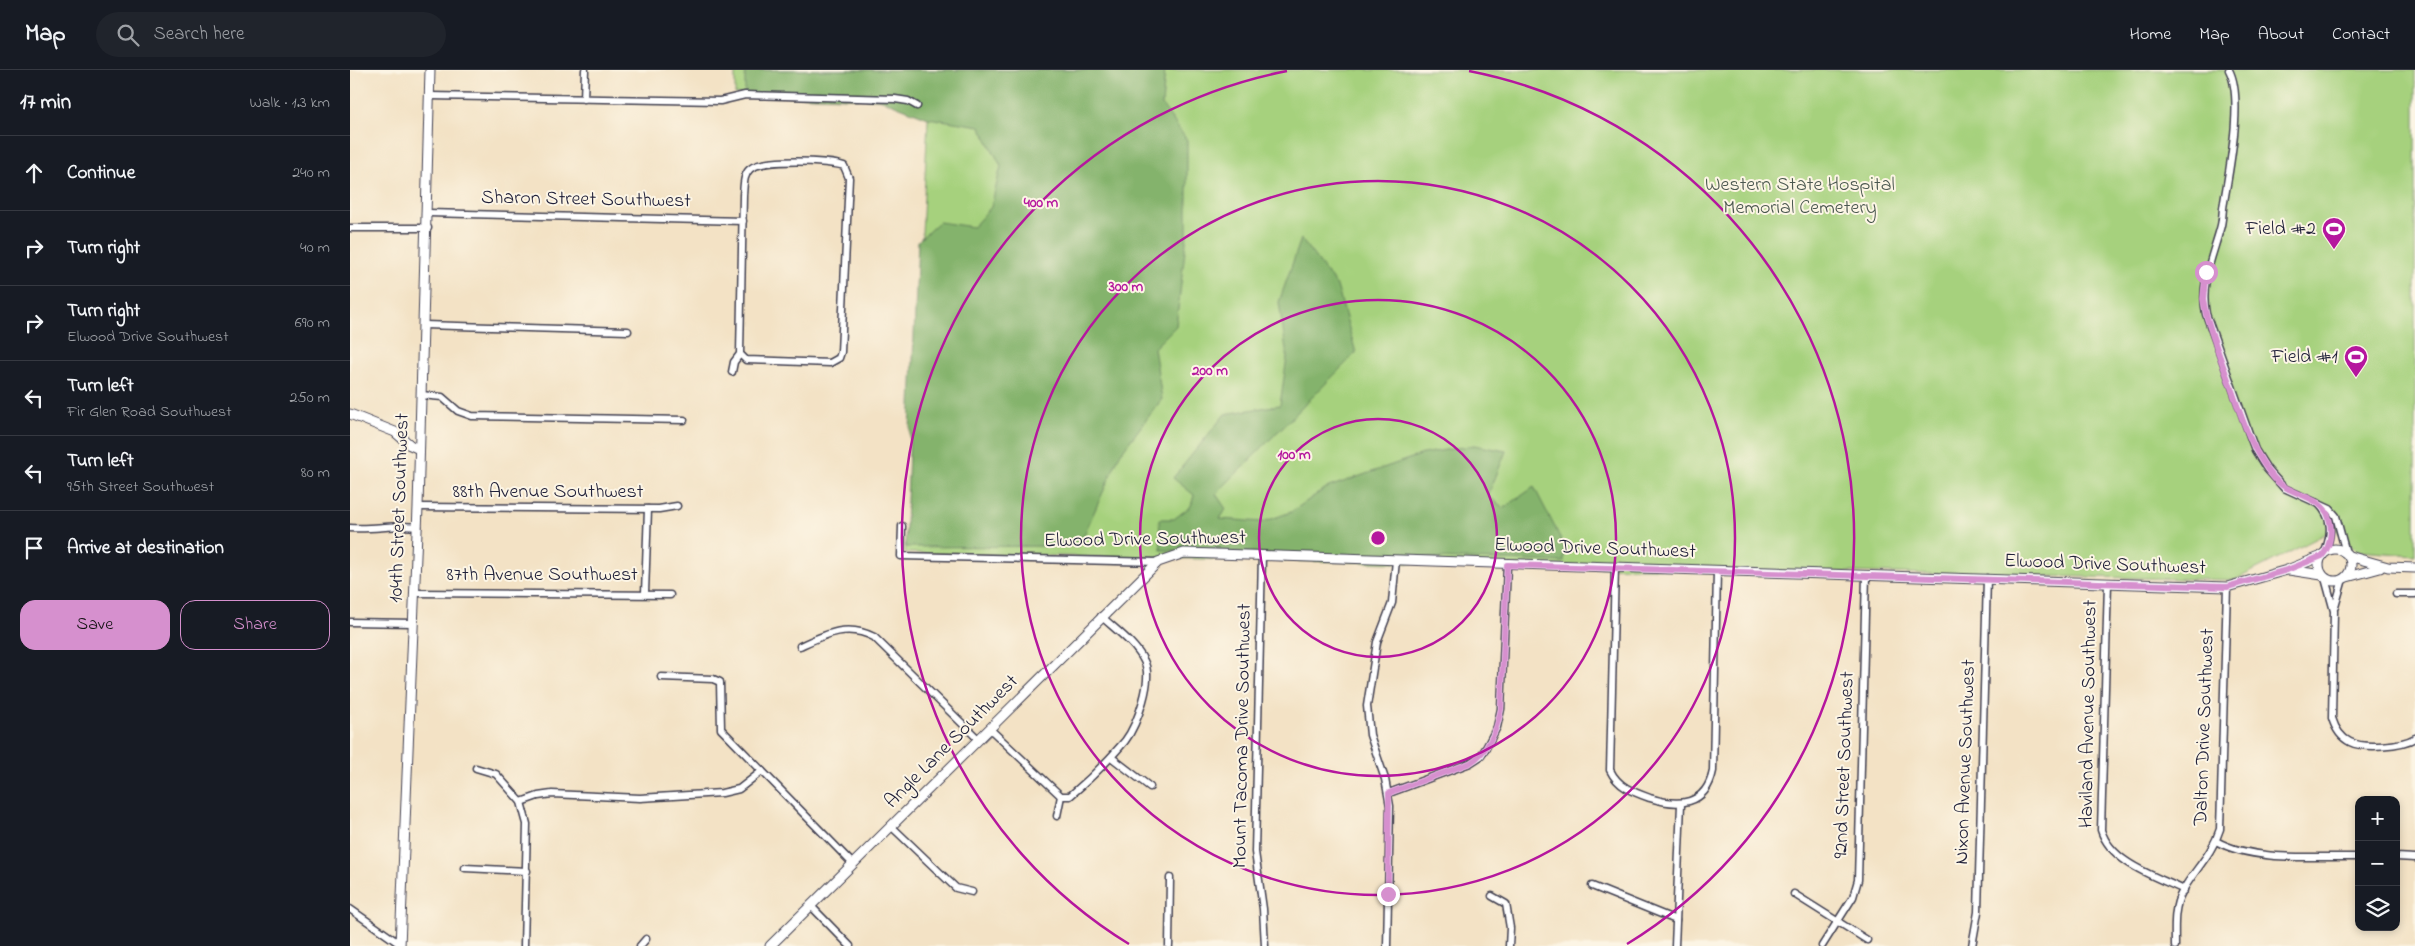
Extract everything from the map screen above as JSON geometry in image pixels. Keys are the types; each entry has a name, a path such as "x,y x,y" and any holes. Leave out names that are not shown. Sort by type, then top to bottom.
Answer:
{"street":[{"name":"104th Street Southwest","path":"400,945 418,527 419,449 428,228 430,70"},
{"path":"584,100 585,70"},
{"path":"2229,70 2233,79 2236,116 2234,140 2221,227 2204,286 2203,299 2206,314 2255,450 2266,469 2284,488 2325,505 2336,516 2352,567 2345,578 2334,611 2332,718 2338,733 2351,743 2360,744 2402,744 2415,738"},
{"path":"430,96 720,101 745,95 895,99 908,101 917,106"},
{"path":"732,372 734,362 740,354 744,181 750,169 755,166 780,162 842,164 848,171 841,352 839,358 830,363 746,360 740,354"},
{"name":"Sharon Street Southwest","path":"428,213 743,220"},
{"path":"350,228 428,228"},
{"path":"424,325 628,331"},
{"path":"421,395 442,397 458,411 472,416 684,420"},
{"path":"350,414 395,432 410,445 419,449"},
{"path":"2317,502 2326,513 2331,524 2330,538 2319,568 2334,611"},
{"name":"88th Avenue Southwest","path":"418,507 648,509 677,506"},
{"path":"645,593 648,509"},
{"path":"350,528 373,530 401,526 418,527"},
{"name":"Elwood Drive Southwest","path":"902,526 901,556 1158,562 1184,553 2227,587 2287,570 2324,554"},
{"path":"2324,554 2336,549 2347,555 2388,567 2415,568"},
{"name":"Mount Tacoma Drive Southwest","path":"1262,556 1254,852 1263,909 1265,946"},
{"path":"1387,946 1389,793 1370,735 1367,706 1377,642 1392,603 1396,560"},
{"name":"Angle Lane Southwest","path":"770,946 979,740 1101,616 1158,562"},
{"path":"1389,793 1470,763 1482,756 1491,738 1501,709 1507,565"},
{"path":"1615,567 1610,770 1618,781 1631,792 1664,802 1680,804 1701,794 1708,786 1713,771 1717,570"},
{"path":"2323,577 2334,582 2388,567"},
{"name":"Elwood Drive Southwest","path":"2287,570 2323,577"},
{"name":"92nd Street Southwest","path":"1822,946 1853,897 1858,880 1866,575"},
{"name":"Nixon Avenue Southwest","path":"1972,946 1978,912 1988,578"},
{"name":"Haviland Avenue Southwest","path":"2108,583 2101,830 2104,838 2115,853 2143,871 2184,890"},
{"name":"Dalton Drive Southwest","path":"2175,946 2177,908 2191,877 2204,862 2216,841 2220,829 2227,587"},
{"name":"87th Avenue Southwest","path":"415,593 670,594"},
{"path":"2396,594 2415,594"},
{"path":"990,729 1061,796 1070,796 1111,757 1128,735 1149,679 1144,661 1137,651 1101,616"},
{"path":"350,622 413,623"},
{"path":"800,646 832,631 844,629 858,630 874,636 979,740"},
{"path":"661,677 718,681 721,684 720,729 853,864"},
{"path":"1111,757 1150,787"},
{"path":"476,768 496,774 521,802 529,834 524,946"},
{"path":"521,802 538,796 552,794 640,798 722,793 739,789 762,771"},
{"path":"1057,816 1061,796"},
{"path":"1675,946 1680,804"},
{"path":"891,826 956,888 972,892"},
{"path":"2216,841 2234,850 2255,854 2355,857"},
{"path":"2400,858 2415,858"},
{"path":"465,868 527,871"},
{"path":"1169,946 1170,878"},
{"path":"1592,886 1676,920"},
{"path":"1794,894 1867,940"},
{"path":"1492,896 1506,904 1508,910 1509,946"},
{"path":"811,906 850,946"},
{"path":"350,909 400,945"},
{"path":"640,946 646,939"}],"green space":[{"name":"Western State Hospital Memorial Cemetery","path":"735,70 2415,70 2415,555 2356,551 2335,529 2235,580 905,553 929,101 735,94"},
{"path":"745,70 1165,70 1162,105 1187,140 1187,234 1176,326 1154,348 1162,399 1120,454 1079,546 905,547 918,241 939,222 973,227 991,207 1001,166 980,126 928,118 877,98 745,95"},
{"path":"1301,239 1337,286 1356,353 1216,494 1226,509 1220,519 1263,522 1291,512 1326,488 1423,454 1474,445 1506,451 1488,496 1504,508 1534,487 1564,545 1564,562 1161,550 1159,519 1174,519 1191,506 1194,495 1173,478 1225,414 1280,405 1287,357 1279,302"}],"place":[{"name":"Field #2","path":"2334,250"},
{"name":"Field #1","path":"2356,378"}],"route":[{"path":"1388,894 1389,793 1456,770 1482,756 1497,727 1501,709 1507,565 1988,578 2227,587 2287,570 2322,556 2331,531 2331,524 2326,513 2317,502 2284,488 2276,480 2266,469 2248,434 2206,314 2203,299 2206,272"}]}
